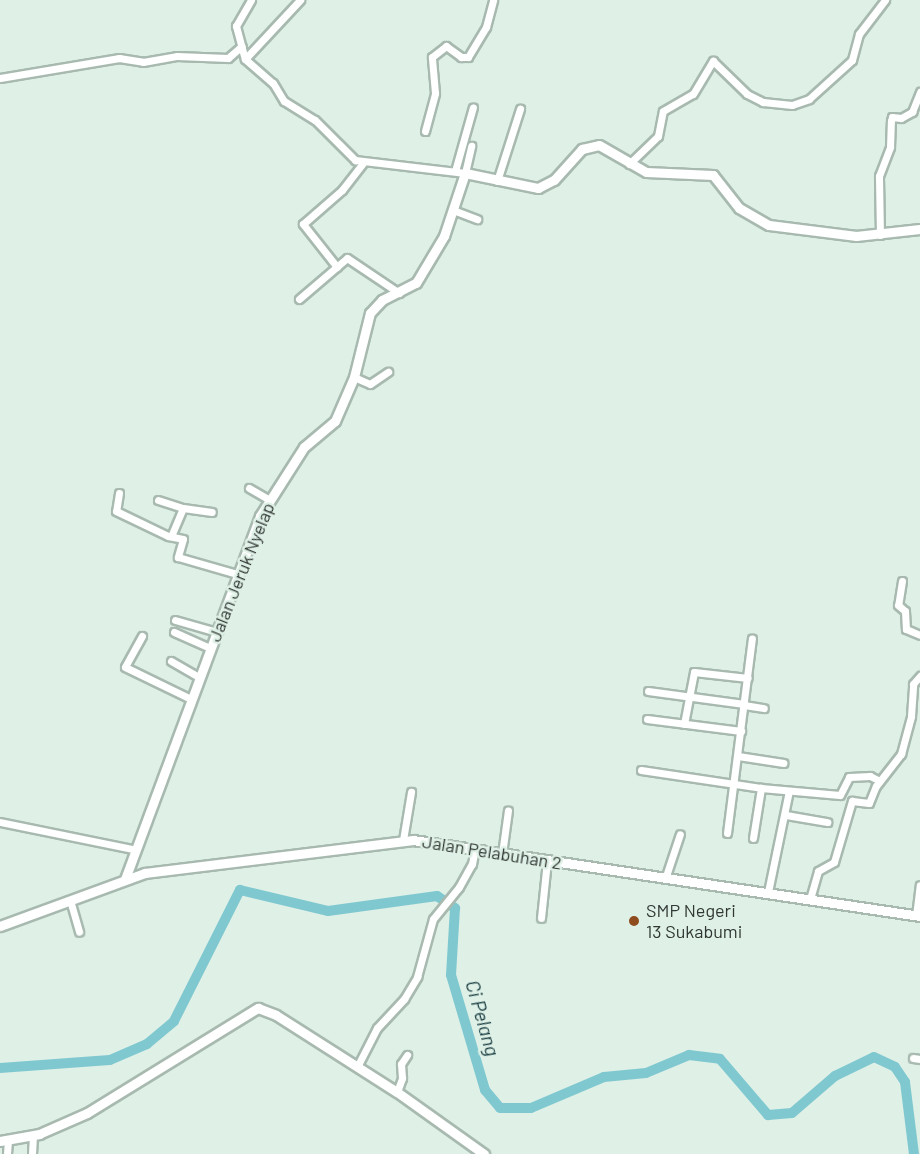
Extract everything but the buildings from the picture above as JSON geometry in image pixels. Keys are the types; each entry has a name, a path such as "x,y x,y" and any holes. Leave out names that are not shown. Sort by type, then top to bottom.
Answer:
{"street":[{"path":"251,0 236,26 245,59 273,83 284,101 315,120 351,157 363,163 460,172 528,189 542,187 554,180 577,153 594,145 606,147 629,164 660,175 711,174 739,208 769,225 880,235 920,229"},
{"path":"245,59 300,0"},
{"path":"425,131 435,93 432,57 444,46 461,57 468,57 486,27 493,0"},
{"path":"629,164 658,136 663,111 693,94 713,61 747,94 763,102 792,105 809,99 852,60 859,34 885,0"},
{"path":"0,78 119,58 143,62 177,56 228,58 242,46"},
{"path":"880,235 879,176 891,147 892,117 901,118 912,112 920,92"},
{"path":"460,172 473,107"},
{"path":"497,181 520,109"},
{"path":"460,172 471,146"},
{"path":"337,267 303,224 342,190 363,163"},
{"name":"Jalan Jeruk Nyelap","path":"124,879 133,849 217,632 237,574 270,500 304,447 333,425 354,377 370,313 382,300 416,283 440,244 453,210 460,172"},
{"path":"453,210 477,219"},
{"path":"299,299 349,258 399,293"},
{"path":"354,377 370,384 388,372"},
{"path":"249,488 270,500"},
{"path":"119,493 114,510 168,536 172,534 184,539 178,557 237,574"},
{"path":"158,500 183,508 212,512"},
{"path":"172,534 183,508"},
{"path":"902,580 898,605 904,611 905,627 920,635"},
{"path":"175,620 217,632"},
{"path":"174,632 210,648"},
{"path":"142,636 125,667 191,699"},
{"path":"727,833 752,639"},
{"path":"171,661 199,676"},
{"path":"684,724 695,671 748,678"},
{"path":"810,899 818,871 834,862 852,801 868,803 880,781 902,751 913,706 913,684 920,676"},
{"path":"648,691 764,708"},
{"path":"647,719 741,731"},
{"path":"738,756 783,763"},
{"path":"641,770 761,789 840,795 849,777 870,776 880,781"},
{"path":"753,838 761,789"},
{"path":"768,892 786,815 789,791"},
{"path":"403,840 411,792"},
{"path":"501,854 508,810"},
{"path":"786,815 827,822"},
{"path":"0,822 133,849"},
{"path":"665,879 680,834"},
{"name":"Jalan Pelabuhan 2","path":"0,926 124,879 185,866 403,840 768,892 918,916"},
{"path":"357,1067 377,1028 395,1005 404,999 417,976 432,922 459,887 472,864 475,849"},
{"path":"540,918 547,861"},
{"path":"918,916 920,885"},
{"path":"70,900 79,932"},
{"path":"7,1154 4,1140 33,1136 100,1106 255,1008 276,1015 397,1092 484,1154"},
{"path":"397,1092 402,1078 401,1064 407,1055"},
{"path":"32,1154 33,1136"}],"waterway":[{"name":"Ci Pelang","path":"0,1068 110,1060 147,1044 174,1021 240,890 328,911 437,896 455,908 451,975 485,1090 500,1108 531,1108 604,1077 646,1073 689,1055 720,1059 768,1115 792,1113 835,1076 874,1057 895,1067 905,1082 914,1154"}],"place":[{"name":"SMP Negeri 13 Sukabumi","path":"634,921"}]}
